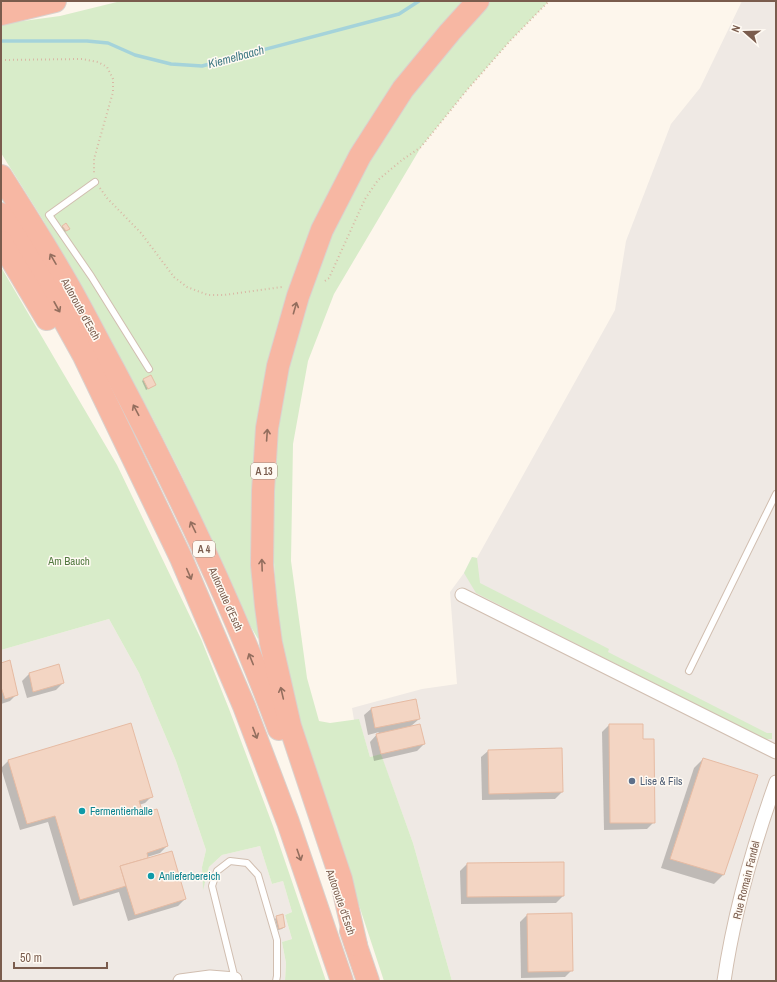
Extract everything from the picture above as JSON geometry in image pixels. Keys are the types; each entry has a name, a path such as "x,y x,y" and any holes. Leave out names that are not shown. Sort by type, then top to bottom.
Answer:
{"highway":[{"path":"1,14 54,1"},
{"name":"A 13","path":"356,945 341,879 290,726 271,643 262,565 263,491 267,428 281,358 298,296 322,230 360,156 403,89 450,32 478,1"},
{"name":"Autoroute d'Esch","path":"1,176 41,221 68,285 142,423 205,551 238,625 267,698 310,813 368,981"},
{"name":"Autoroute d'Esch","path":"1,214 39,276 84,356 181,558 244,706 288,822 342,981"},
{"name":"A 4","path":"1,242 142,476"}],"street":[{"path":"462,595 776,752"},
{"name":"Rue Romain Fandel","path":"724,981 728,954 743,888 763,817 776,782"},
{"path":"180,981 210,977 236,980"}],"lane":[{"path":"95,182 41,221 91,276 149,370"},
{"path":"689,671 776,494"},
{"path":"236,980 212,886 217,871 230,861 247,863 258,875 277,940 276,981"}],"path":[{"path":"325,281 329,278 365,199 378,180 402,160 421,147 472,84 510,41 549,1"},
{"path":"1,60 82,60 98,62 107,68 113,79 113,92 94,159 95,182 107,198 141,233 174,276 187,287 208,295 224,295 282,287"}],"shaded area":[{"path":"742,1 776,1 776,981 452,981 413,843 381,755 370,757 359,720 354,720 352,708 422,689 457,684 450,592 464,573 472,557 477,558 615,310 626,241 671,124 700,88"},
{"path":"109,619 139,673 176,761 206,850 202,867 203,888 209,867 222,855 260,846 272,884 283,881 292,912 285,915 292,939 282,942 286,963 285,981 1,981 1,650"}],"green space":[{"path":"121,1 464,1 397,82 269,365 260,635 258,639 247,620 180,472 152,417 43,220 1,153 1,24 60,16"},
{"path":"491,1 549,1 510,41 467,90 421,147 334,294 308,361 293,444 291,561 307,678 319,721 330,723 359,719 370,757 381,754 413,843 452,981 384,981 299,723 282,643 274,563 274,493 278,431 289,367 307,301 331,234 366,160 410,94"},
{"name":"Am Bauch","path":"1,267 117,465 201,639 273,826 326,981 285,981 286,963 282,942 292,939 285,915 292,912 283,881 272,884 260,846 222,855 209,867 203,890 202,867 206,850 176,761 139,673 109,619 1,650"},
{"path":"472,557 477,558 480,583 609,649 608,652 767,733 772,733 772,739 765,739 476,593 464,573"}],"building":[{"path":"66,223 70,229 66,231 62,226"},
{"path":"151,375 156,385 148,389 143,379"},
{"path":"10,660 18,695 5,699 1,687 1,663"},
{"path":"59,664 64,683 33,692 29,673"},
{"path":"416,699 420,719 375,728 371,708"},
{"name":"Fermentierhalle","path":"131,723 153,797 139,801 143,813 157,809 168,846 147,853 148,858 120,866 126,886 80,900 55,816 27,824 8,760"},
{"path":"420,724 425,744 381,754 376,734"},
{"name":"Lise & Fils","path":"609,724 643,724 643,739 654,739 655,823 610,823"},
{"path":"562,748 563,792 489,794 488,750"},
{"path":"703,758 758,775 724,875 670,859"},
{"name":"Anlieferbereich","path":"172,851 186,899 135,915 120,866"},
{"path":"564,862 564,896 467,897 467,863"},
{"path":"572,913 573,971 528,972 527,914"},
{"path":"283,914 285,927 279,929 276,916"}],"waterway":[{"name":"Kiemelbaach","path":"1,41 87,41 108,43 135,55 171,64 202,66 399,14 419,1"}],"place":[{"name":"Lise & Fils","path":"632,781"},
{"name":"Fermentierhalle","path":"82,811"},
{"name":"Anlieferbereich","path":"151,876"}]}
